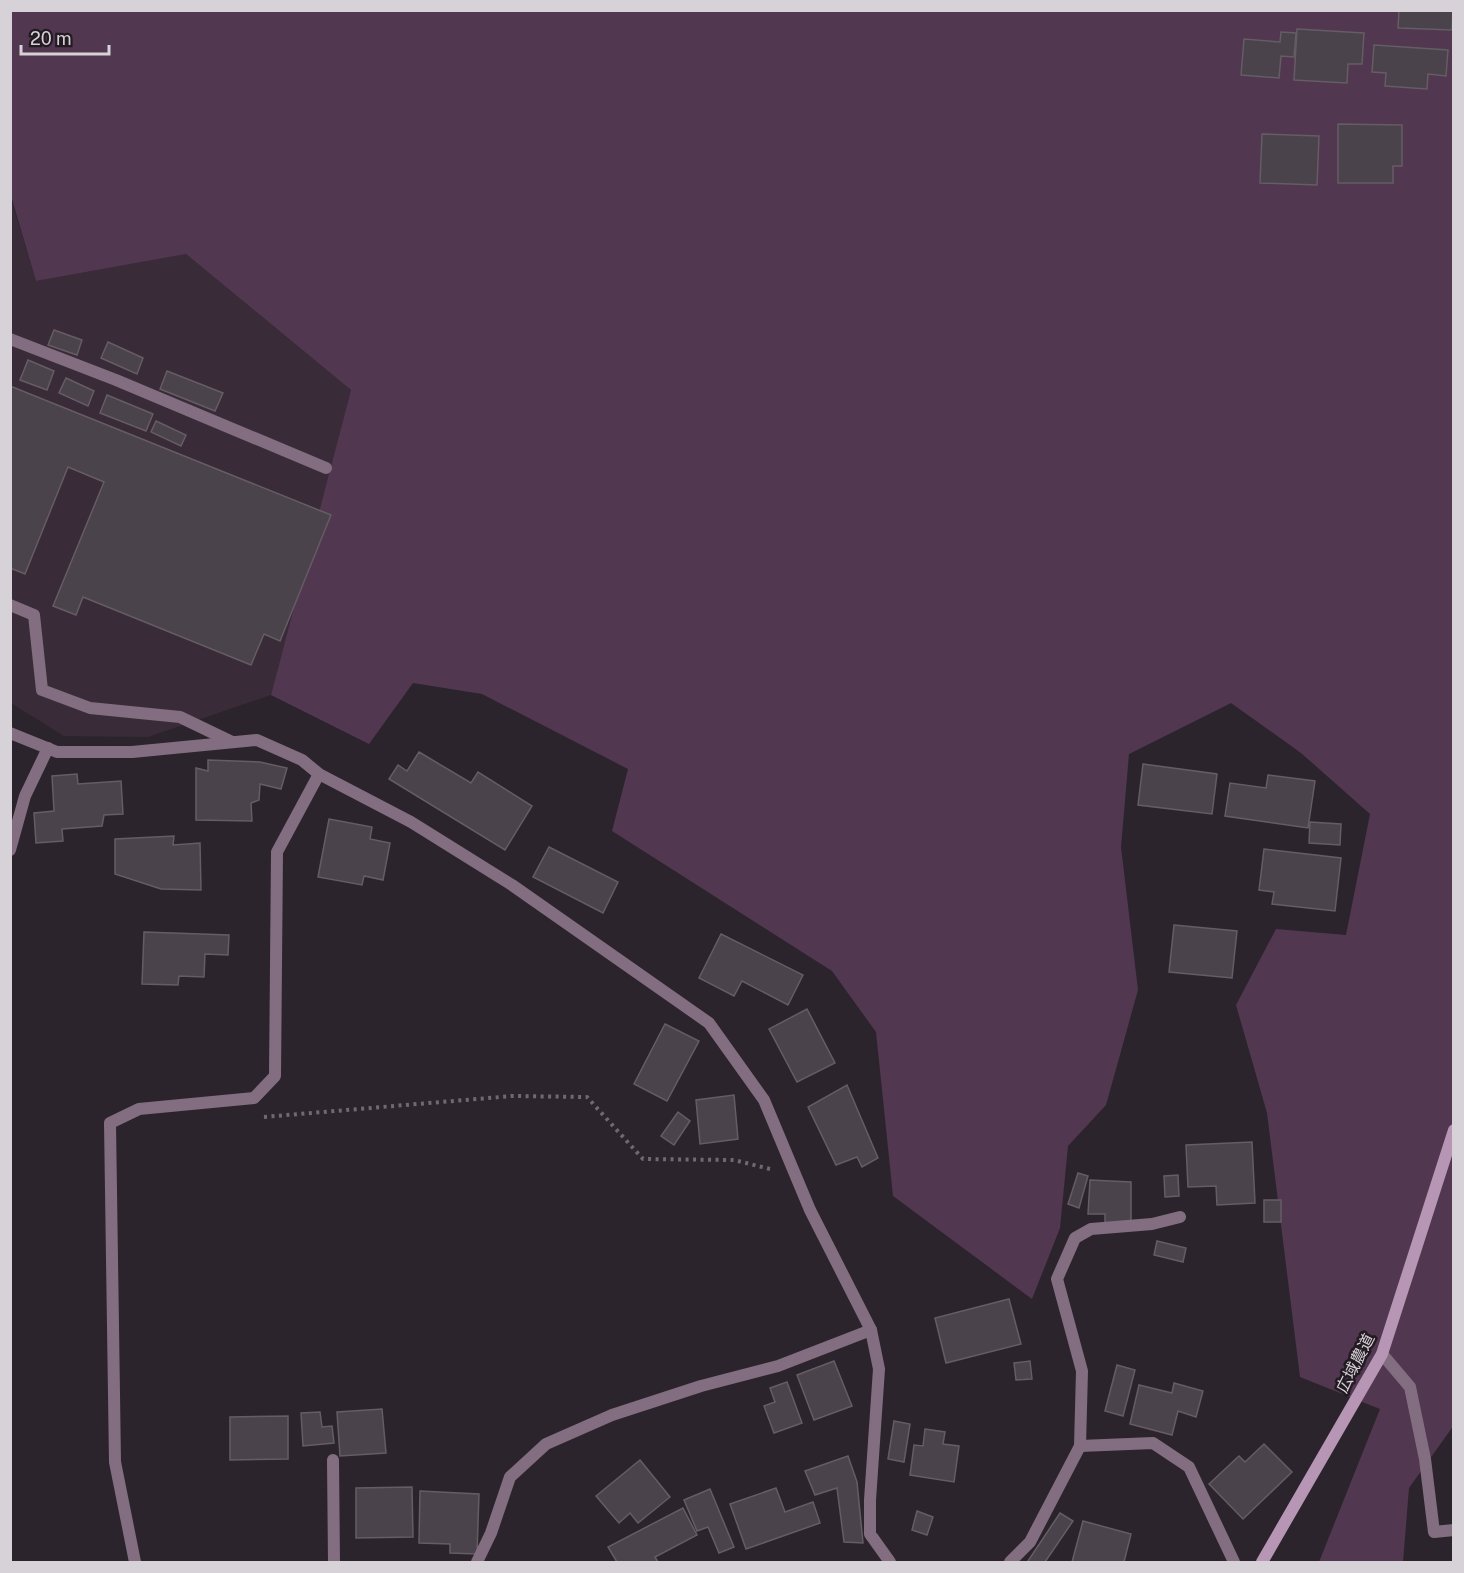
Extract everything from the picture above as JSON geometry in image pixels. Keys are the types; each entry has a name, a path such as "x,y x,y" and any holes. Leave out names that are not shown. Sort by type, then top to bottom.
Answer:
{"street":[{"path":"10,339 116,380 326,468"},
{"path":"10,605 34,615 42,690 90,708 180,717 232,742"},
{"path":"10,733 57,752 132,752 257,740 302,760 320,774 411,822 512,885 710,1023 764,1100 810,1210 872,1330 879,1369 870,1534 890,1563"},
{"path":"10,850 25,796 48,748"},
{"path":"135,1563 115,1462 110,1123 139,1109 254,1098 275,1076 277,852 320,774"},
{"name":"広域農道","path":"1262,1563 1382,1354 1454,1130"},
{"path":"1010,1563 1030,1542 1080,1446 1082,1371 1057,1279 1070,1248 1075,1238 1091,1229 1152,1224 1180,1216"},
{"path":"477,1563 491,1533 510,1477 546,1444 612,1415 701,1386 778,1366 872,1330"},
{"path":"1382,1354 1410,1387 1425,1459 1434,1532 1454,1530"},
{"path":"1080,1446 1153,1443 1189,1467 1233,1563"},
{"path":"333,1460 334,1563"}],"path":[{"path":"261,1117 512,1096 587,1097 643,1160 734,1160 795,1176"}],"shaded area":[{"path":"11,11 1453,11 1454,1425 1409,1488 1403,1562 1319,1562 1380,1409 1300,1377 1267,1113 1236,1005 1276,929 1346,935 1370,814 1301,753 1231,703 1129,754 1121,847 1138,990 1106,1105 1068,1146 1060,1228 1032,1299 893,1196 876,1032 832,971 612,831 628,769 482,694 413,683 369,744 271,695 351,390 186,254 36,281 11,196"},
{"path":"10,196 36,281 186,254 351,390 271,695 148,737 64,736 11,703"}],"building":[{"path":"1399,10 1453,10 1452,30 1398,28"},
{"path":"1297,29 1364,33 1362,64 1348,64 1347,83 1294,80"},
{"path":"1281,32 1296,33 1294,57 1281,56 1279,78 1241,75 1244,39 1280,42"},
{"path":"1374,45 1448,50 1446,76 1428,74 1427,89 1385,86 1386,73 1372,72"},
{"path":"1338,124 1402,125 1402,166 1393,166 1393,183 1338,183"},
{"path":"1262,134 1319,136 1317,185 1260,183"},
{"path":"54,330 82,340 77,355 48,345"},
{"path":"108,342 143,358 137,374 101,358"},
{"path":"28,360 54,371 47,390 20,380"},
{"path":"167,371 223,393 215,411 160,389"},
{"path":"66,378 94,391 88,406 59,393"},
{"path":"10,386 331,515 280,641 264,634 251,665 83,597 76,615 53,606 104,482 68,467 25,574 10,568"},
{"path":"107,395 153,414 146,431 100,413"},
{"path":"156,421 186,435 181,446 151,432"},
{"path":"419,752 471,783 478,772 532,806 505,850 389,779 398,765 407,771"},
{"path":"208,760 260,762 287,768 281,789 260,784 259,800 251,803 252,821 196,820 196,768 208,771"},
{"path":"1143,764 1217,774 1212,814 1138,805"},
{"path":"77,774 78,784 121,781 123,814 104,815 102,826 62,829 63,841 36,843 34,813 54,811 52,776"},
{"path":"1268,775 1315,781 1308,828 1225,816 1230,783 1266,788"},
{"path":"329,819 372,827 370,839 390,843 383,880 364,876 362,885 318,877"},
{"path":"1310,822 1341,824 1340,845 1309,843"},
{"path":"174,836 173,845 200,843 201,890 161,889 115,874 115,839"},
{"path":"549,847 618,882 603,913 533,877"},
{"path":"1264,849 1341,858 1335,911 1272,904 1274,892 1259,890"},
{"path":"1174,925 1237,931 1232,978 1169,972"},
{"path":"144,932 229,935 228,955 205,954 204,977 179,976 178,985 142,984"},
{"path":"721,934 803,975 788,1005 742,981 734,996 699,978"},
{"path":"807,1009 835,1063 797,1082 769,1029"},
{"path":"665,1024 699,1041 667,1101 634,1084"},
{"path":"847,1085 878,1158 862,1167 857,1157 836,1165 808,1107"},
{"path":"734,1095 738,1139 700,1144 696,1100"},
{"path":"678,1112 690,1121 674,1145 661,1136"},
{"path":"1252,1142 1255,1203 1217,1205 1216,1186 1188,1187 1186,1145"},
{"path":"1078,1173 1088,1176 1079,1208 1068,1204"},
{"path":"1178,1175 1179,1196 1165,1197 1164,1176"},
{"path":"1090,1180 1131,1182 1131,1222 1105,1223 1105,1214 1088,1214"},
{"path":"1264,1200 1281,1200 1281,1222 1264,1222"},
{"path":"1157,1241 1186,1248 1183,1262 1154,1255"},
{"path":"1009,1299 1021,1344 946,1363 935,1318"},
{"path":"834,1361 852,1406 814,1420 797,1375"},
{"path":"1030,1361 1032,1379 1016,1380 1014,1363"},
{"path":"1117,1365 1135,1370 1123,1416 1105,1411"},
{"path":"787,1382 802,1423 774,1433 764,1406 775,1402 770,1388"},
{"path":"1174,1383 1203,1391 1196,1417 1178,1411 1172,1435 1130,1424 1139,1385 1172,1393"},
{"path":"382,1409 386,1453 340,1456 337,1412"},
{"path":"320,1412 322,1427 332,1426 334,1443 303,1446 301,1413"},
{"path":"288,1416 288,1459 230,1460 230,1417"},
{"path":"894,1421 910,1424 904,1462 888,1459"},
{"path":"925,1429 945,1432 943,1444 959,1446 954,1482 910,1475 914,1445 923,1446"},
{"path":"1264,1444 1292,1472 1243,1519 1209,1484 1239,1456 1245,1462"},
{"path":"848,1456 857,1482 863,1543 844,1542 837,1488 815,1495 805,1471"},
{"path":"640,1460 670,1497 638,1523 630,1513 619,1523 596,1496"},
{"path":"412,1487 413,1537 356,1538 356,1488"},
{"path":"776,1488 785,1512 813,1502 820,1523 746,1549 730,1504"},
{"path":"710,1489 734,1547 719,1553 708,1527 697,1531 684,1500"},
{"path":"420,1491 479,1494 477,1554 450,1553 450,1544 419,1543"},
{"path":"683,1508 697,1535 655,1557 658,1562 617,1562 608,1547"},
{"path":"917,1511 933,1517 927,1535 912,1530"},
{"path":"1060,1513 1073,1521 1045,1562 1028,1561"},
{"path":"1083,1521 1131,1534 1124,1562 1072,1562"}]}
